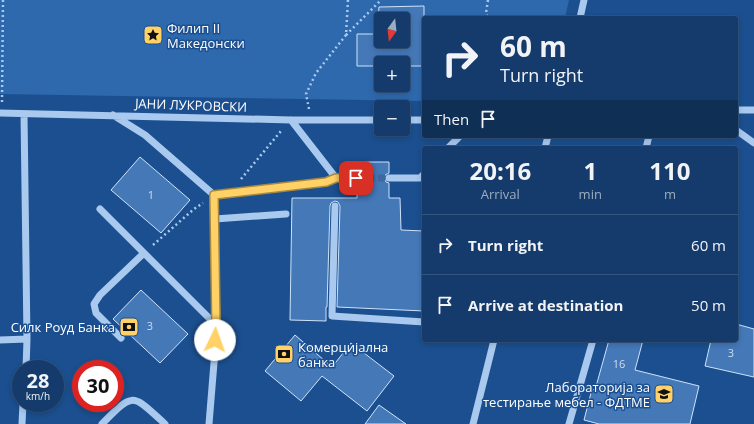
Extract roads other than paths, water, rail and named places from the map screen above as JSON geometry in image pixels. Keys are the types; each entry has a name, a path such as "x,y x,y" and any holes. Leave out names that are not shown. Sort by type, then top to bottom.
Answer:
{"street":[{"path":"580,16 584,0"},
{"path":"738,110 754,110"},
{"name":"ЈАНИ ЛУКРОВСКИ","path":"1,113 291,120 374,120"},
{"path":"24,114 26,360"},
{"path":"113,115 145,135 214,195 216,326 209,424"},
{"path":"291,120 336,178"},
{"path":"410,120 422,120"},
{"path":"738,132 754,144"},
{"path":"450,146 458,138"},
{"path":"389,178 420,178 422,176"},
{"path":"214,195 326,182 336,178 356,178"},
{"path":"335,206 332,316 422,322"},
{"path":"100,209 216,326"},
{"path":"215,219 286,214"},
{"path":"121,338 96,313 94,304 100,295 144,253"},
{"path":"0,340 27,339"},
{"path":"473,424 494,342"},
{"path":"569,424 592,342"},
{"path":"102,424 126,401 133,400 140,401 165,424"},
{"path":"22,424 23,412"}],"tunnel":[{"path":"357,178 389,178"}],"place":[{"name":"Филип II Македонски","path":"153,35"},
{"name":"Силк Роуд Банка","path":"129,327"},
{"name":"Комерцијална банка","path":"284,354"},
{"name":"Лабораторија за тестирање мебел - ФДТМЕ","path":"664,394"}]}
